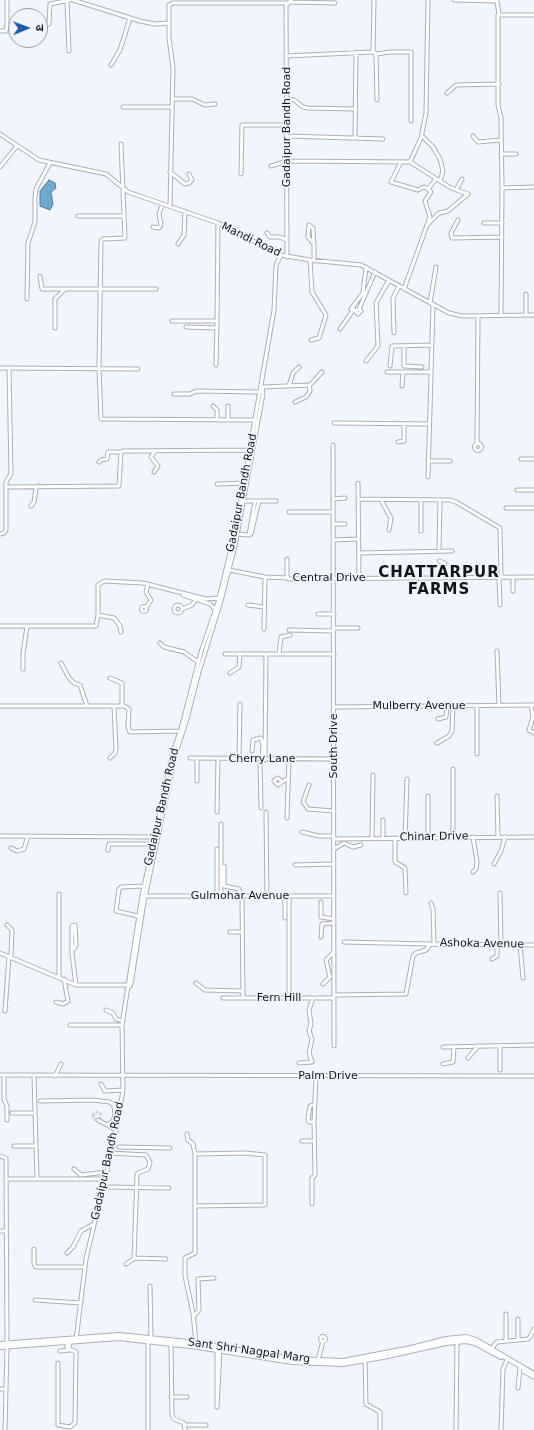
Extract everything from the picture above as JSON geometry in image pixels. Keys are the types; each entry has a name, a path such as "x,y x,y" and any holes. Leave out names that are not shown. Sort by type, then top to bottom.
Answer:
{"main road":[{"name":"Sant Shri Nagpal Marg","path":"0,1347 7,1345 119,1335 170,1344 218,1349 292,1362 343,1364 455,1337 476,1340 534,1377"},
{"name":"Sant Shri Nagpal Marg","path":"0,1344 7,1345 69,1342 76,1340"},
{"name":"Sant Shri Nagpal Marg","path":"149,1340 196,1343 292,1359 343,1361 365,1359 457,1341 476,1343 534,1374"}],"street":[{"path":"0,31 6,31 7,27 7,0"},
{"path":"48,24 50,4 68,0 69,51"},
{"path":"73,0 130,18 155,24 169,23"},
{"path":"88,4 90,0"},
{"path":"374,0 374,53 377,100"},
{"path":"410,162 422,136 426,113 428,0"},
{"path":"454,0 497,1 499,15 498,105 501,116 502,188 501,315"},
{"path":"170,206 172,62 169,23 170,5 192,1 288,1 335,3"},
{"name":"Gadaipur Bandh Road","path":"287,257 286,56 288,1"},
{"path":"499,15 534,14"},
{"path":"111,65 120,50 130,18"},
{"path":"355,138 356,52"},
{"path":"286,56 356,52 411,52 411,121"},
{"path":"447,93 456,85 499,84"},
{"path":"172,99 192,99 205,105 215,104"},
{"path":"287,99 294,100 305,108 356,109"},
{"path":"123,107 172,107"},
{"path":"241,174 242,125 286,125"},
{"name":"Mandi Road","path":"0,134 39,160 106,174 123,190 218,223 281,255 312,261 355,264 366,267 404,289 453,314 478,316 534,315"},
{"path":"287,136 383,139"},
{"path":"422,136 433,147 440,159 443,171 440,181"},
{"path":"473,136 479,142 501,140"},
{"path":"122,144 123,190 125,198 125,238 103,239 101,241 99,368 102,420 256,420"},
{"path":"0,168 17,146"},
{"path":"501,154 516,154"},
{"path":"271,166 287,162 375,162 400,164 410,162 436,179 468,195 448,211 439,212 427,225"},
{"path":"27,299 28,243 35,222 35,193 50,163"},
{"path":"400,164 391,182 418,190 424,187 431,193 426,201 430,215 404,289"},
{"path":"170,172 185,184 192,180 189,174"},
{"path":"428,189 436,179"},
{"path":"456,190 462,180"},
{"path":"502,188 534,187"},
{"path":"153,227 159,228 161,225 160,213 163,204"},
{"path":"178,244 184,235 185,211"},
{"path":"78,216 124,216"},
{"path":"458,220 451,233 452,238 502,237"},
{"path":"216,365 218,223"},
{"path":"484,223 502,223"},
{"path":"311,340 319,338 326,315 312,292 312,261 314,244 313,228 310,225 308,237 314,244"},
{"path":"267,233 270,237 280,237 287,240"},
{"name":"Gadaipur Bandh Road","path":"76,1340 85,1267 116,1130 123,1090 122,1025 138,916 172,754 181,730 198,662 219,598 236,528 262,386 275,302 276,265 281,255"},
{"path":"351,309 363,293 366,267"},
{"path":"428,477 432,304 436,267"},
{"path":"340,329 354,309 355,311 360,309 375,272"},
{"path":"40,276 42,289 156,289"},
{"path":"366,361 378,346 376,303 389,280"},
{"path":"394,333 393,298 399,286"},
{"path":"55,328 55,299 64,290"},
{"path":"526,294 526,315"},
{"path":"478,316 478,444"},
{"path":"172,321 217,322"},
{"path":"186,327 217,328"},
{"path":"390,366 392,346 431,345"},
{"path":"404,346 404,366 422,367"},
{"path":"289,386 293,373 300,366"},
{"path":"0,368 138,369"},
{"path":"0,534 4,534 6,530 6,481 11,474 9,368"},
{"path":"128,990 131,984 145,896 175,756 187,719 238,534 264,394 262,386 309,385 322,372"},
{"path":"387,372 430,372"},
{"path":"402,386 403,372"},
{"path":"295,402 306,397 310,391 309,385"},
{"path":"174,394 190,394 197,390 260,392"},
{"path":"213,406 217,410 216,420"},
{"path":"228,406 228,420"},
{"path":"334,423 429,424"},
{"path":"398,442 404,441 404,424"},
{"name":"South Drive","path":"333,445 334,1046"},
{"path":"99,462 106,459 108,452 120,452 124,450 250,450"},
{"path":"154,472 157,470 158,466 151,457 155,450"},
{"path":"6,487 120,486 120,452"},
{"path":"521,459 534,459"},
{"path":"428,461 450,460"},
{"path":"358,482 359,578"},
{"path":"217,484 244,483"},
{"path":"31,506 36,489 39,486"},
{"path":"517,490 534,490"},
{"path":"333,499 345,498"},
{"path":"358,499 453,500 500,528 500,605"},
{"path":"381,500 391,518 389,530"},
{"path":"421,500 421,531"},
{"path":"439,551 440,500"},
{"path":"244,501 276,501"},
{"path":"238,534 251,534 257,501"},
{"path":"506,508 534,508"},
{"path":"288,512 333,512"},
{"path":"333,524 345,524"},
{"path":"333,540 358,539"},
{"path":"359,553 452,551"},
{"name":"Central Drive","path":"287,559 288,578 534,577"},
{"path":"439,561 445,563 442,578"},
{"path":"229,570 264,577 288,578"},
{"path":"264,577 264,630"},
{"path":"512,578 513,591"},
{"path":"0,626 94,627 98,624 98,589 100,582 148,584 206,599 219,598"},
{"path":"146,608 151,600 146,592 148,584"},
{"path":"178,592 210,604 215,609"},
{"path":"182,609 192,604 196,599"},
{"path":"248,605 264,607"},
{"path":"318,614 334,614"},
{"path":"98,615 114,618 120,626 121,632"},
{"path":"23,669 23,653 27,627"},
{"path":"289,630 358,628"},
{"path":"279,654 280,638 290,636"},
{"path":"160,643 164,647 184,652 198,662"},
{"path":"497,651 499,706"},
{"path":"225,654 334,654"},
{"path":"230,673 239,667 240,654"},
{"path":"261,808 266,654"},
{"path":"61,663 69,678 74,683 80,685 87,706"},
{"path":"110,678 122,683 122,706"},
{"path":"239,759 240,704"},
{"path":"533,705 533,718 529,730 534,733"},
{"name":"Mulberry Avenue","path":"334,707 533,705"},
{"path":"0,706 122,706 128,708 128,727 130,732 181,730"},
{"path":"110,758 115,753 116,748 114,706"},
{"path":"438,719 446,717 447,706"},
{"path":"437,743 449,736 452,731 453,706"},
{"path":"477,706 477,754"},
{"path":"252,751 253,740 261,738 263,744 262,760"},
{"name":"Cherry Lane","path":"190,758 262,760 334,759"},
{"path":"197,759 197,781"},
{"path":"217,812 218,759"},
{"path":"287,818 289,759"},
{"path":"453,769 453,837"},
{"path":"372,838 373,775"},
{"path":"282,781 288,778"},
{"path":"405,838 407,779"},
{"path":"309,785 303,802 308,809 334,811"},
{"path":"428,796 428,838"},
{"path":"497,796 498,837"},
{"path":"266,812 267,897"},
{"path":"383,820 383,838"},
{"path":"219,897 221,824"},
{"name":"Chinar Drive","path":"302,832 319,836 372,838 534,837"},
{"path":"0,836 155,837"},
{"path":"11,848 17,851 24,849 28,836"},
{"path":"473,837 477,862 476,869 473,872"},
{"path":"494,864 502,851 505,837"},
{"path":"394,838 395,862 405,868 406,894"},
{"path":"334,849 344,843 353,847 361,845"},
{"path":"108,850 109,844 153,844"},
{"path":"217,849 219,897"},
{"path":"295,865 334,864"},
{"path":"224,866 224,886 239,889 242,897 243,998"},
{"path":"138,916 116,911 119,889 121,887 144,886"},
{"path":"492,959 497,956 499,945 500,893"},
{"path":"59,894 60,977"},
{"name":"Gulmohar Avenue","path":"145,896 334,896"},
{"path":"285,896 285,918"},
{"path":"289,998 290,896"},
{"path":"321,902 321,917 334,919"},
{"path":"431,903 433,909 434,944"},
{"path":"321,937 322,924 334,923"},
{"path":"5,1011 12,930 7,924"},
{"path":"72,949 74,949 76,945 76,926 74,924 72,926 72,949 76,985"},
{"path":"230,932 242,932"},
{"name":"Ashoka Avenue","path":"344,942 534,945"},
{"name":"Fern Hill","path":"223,998 312,998 406,994 413,956 416,953 426,950 429,944"},
{"path":"520,945 523,978"},
{"path":"323,984 330,977 326,960 334,952"},
{"path":"0,953 76,985 127,984"},
{"path":"56,1002 63,1004 68,1001 64,979"},
{"path":"196,983 205,990 242,991"},
{"path":"299,1064 312,1062 309,1053 312,1039 309,1031 311,1024 309,1010 312,998"},
{"path":"106,1010 113,1013 116,1019 123,1020"},
{"path":"70,1025 122,1025"},
{"path":"443,1047 534,1045"},
{"path":"468,1058 478,1046"},
{"path":"500,1046 500,1070"},
{"path":"443,1064 453,1062 454,1047"},
{"path":"55,1076 61,1064"},
{"path":"2,1075 4,1103 7,1106 7,1120"},
{"name":"Palm Drive","path":"2,1075 534,1076"},
{"path":"34,1076 37,1179"},
{"path":"312,1204 316,1076"},
{"path":"101,1084 103,1090 123,1090"},
{"path":"40,1101 92,1100 110,1102 114,1106 115,1114 113,1121 107,1125"},
{"path":"312,1105 310,1106 308,1119 309,1122 314,1122"},
{"path":"12,1113 35,1113"},
{"path":"98,1120 116,1130"},
{"path":"187,1134 188,1140 193,1144 195,1154 195,1253 185,1258 185,1281 194,1316 196,1343"},
{"path":"302,1141 314,1142"},
{"path":"14,1146 36,1146"},
{"path":"119,1147 170,1148"},
{"path":"134,1258 138,1173 150,1167 150,1160 146,1154 146,1148"},
{"path":"111,1153 146,1154"},
{"path":"195,1154 245,1153 265,1155 266,1203 263,1206 195,1206"},
{"path":"0,1156 6,1158 7,1345 5,1430"},
{"path":"74,1169 81,1175 106,1172"},
{"path":"6,1179 105,1179"},
{"path":"109,1187 169,1188"},
{"path":"67,1253 73,1247 81,1231 94,1224"},
{"path":"0,1231 6,1231"},
{"path":"34,1248 36,1267 85,1267"},
{"path":"126,1264 134,1258 166,1259"},
{"path":"194,1316 199,1310 198,1279 214,1278"},
{"path":"148,1430 150,1286"},
{"path":"34,1300 80,1303"},
{"path":"506,1314 506,1341"},
{"path":"518,1319 518,1340"},
{"path":"490,1350 496,1342 532,1337 534,1329"},
{"path":"318,1360 323,1341"},
{"path":"456,1430 457,1341"},
{"path":"69,1342 69,1350"},
{"path":"170,1344 172,1417 184,1425 206,1425"},
{"path":"218,1349 217,1407 218,1349"},
{"path":"58,1363 58,1425 70,1427 75,1423 76,1352 69,1350 60,1351"},
{"path":"365,1359 366,1404 380,1412 380,1430"},
{"path":"501,1430 503,1369 507,1360"},
{"path":"518,1388 520,1368"},
{"path":"0,1389 6,1390"},
{"path":"171,1397 187,1396"},
{"path":"0,1422 6,1422"},
{"path":"184,1425 185,1430"}],"water":[{"path":"49,180 55,183 56,188 51,192 53,204 50,210 40,206 40,191"}],"tunnel":[{"path":"95,1112 99,1112 101,1116 99,1120 95,1120 93,1118 93,1114 95,1112"}],"district":[{"name":"CHATTARPUR FARMS","path":"439,582"}]}
